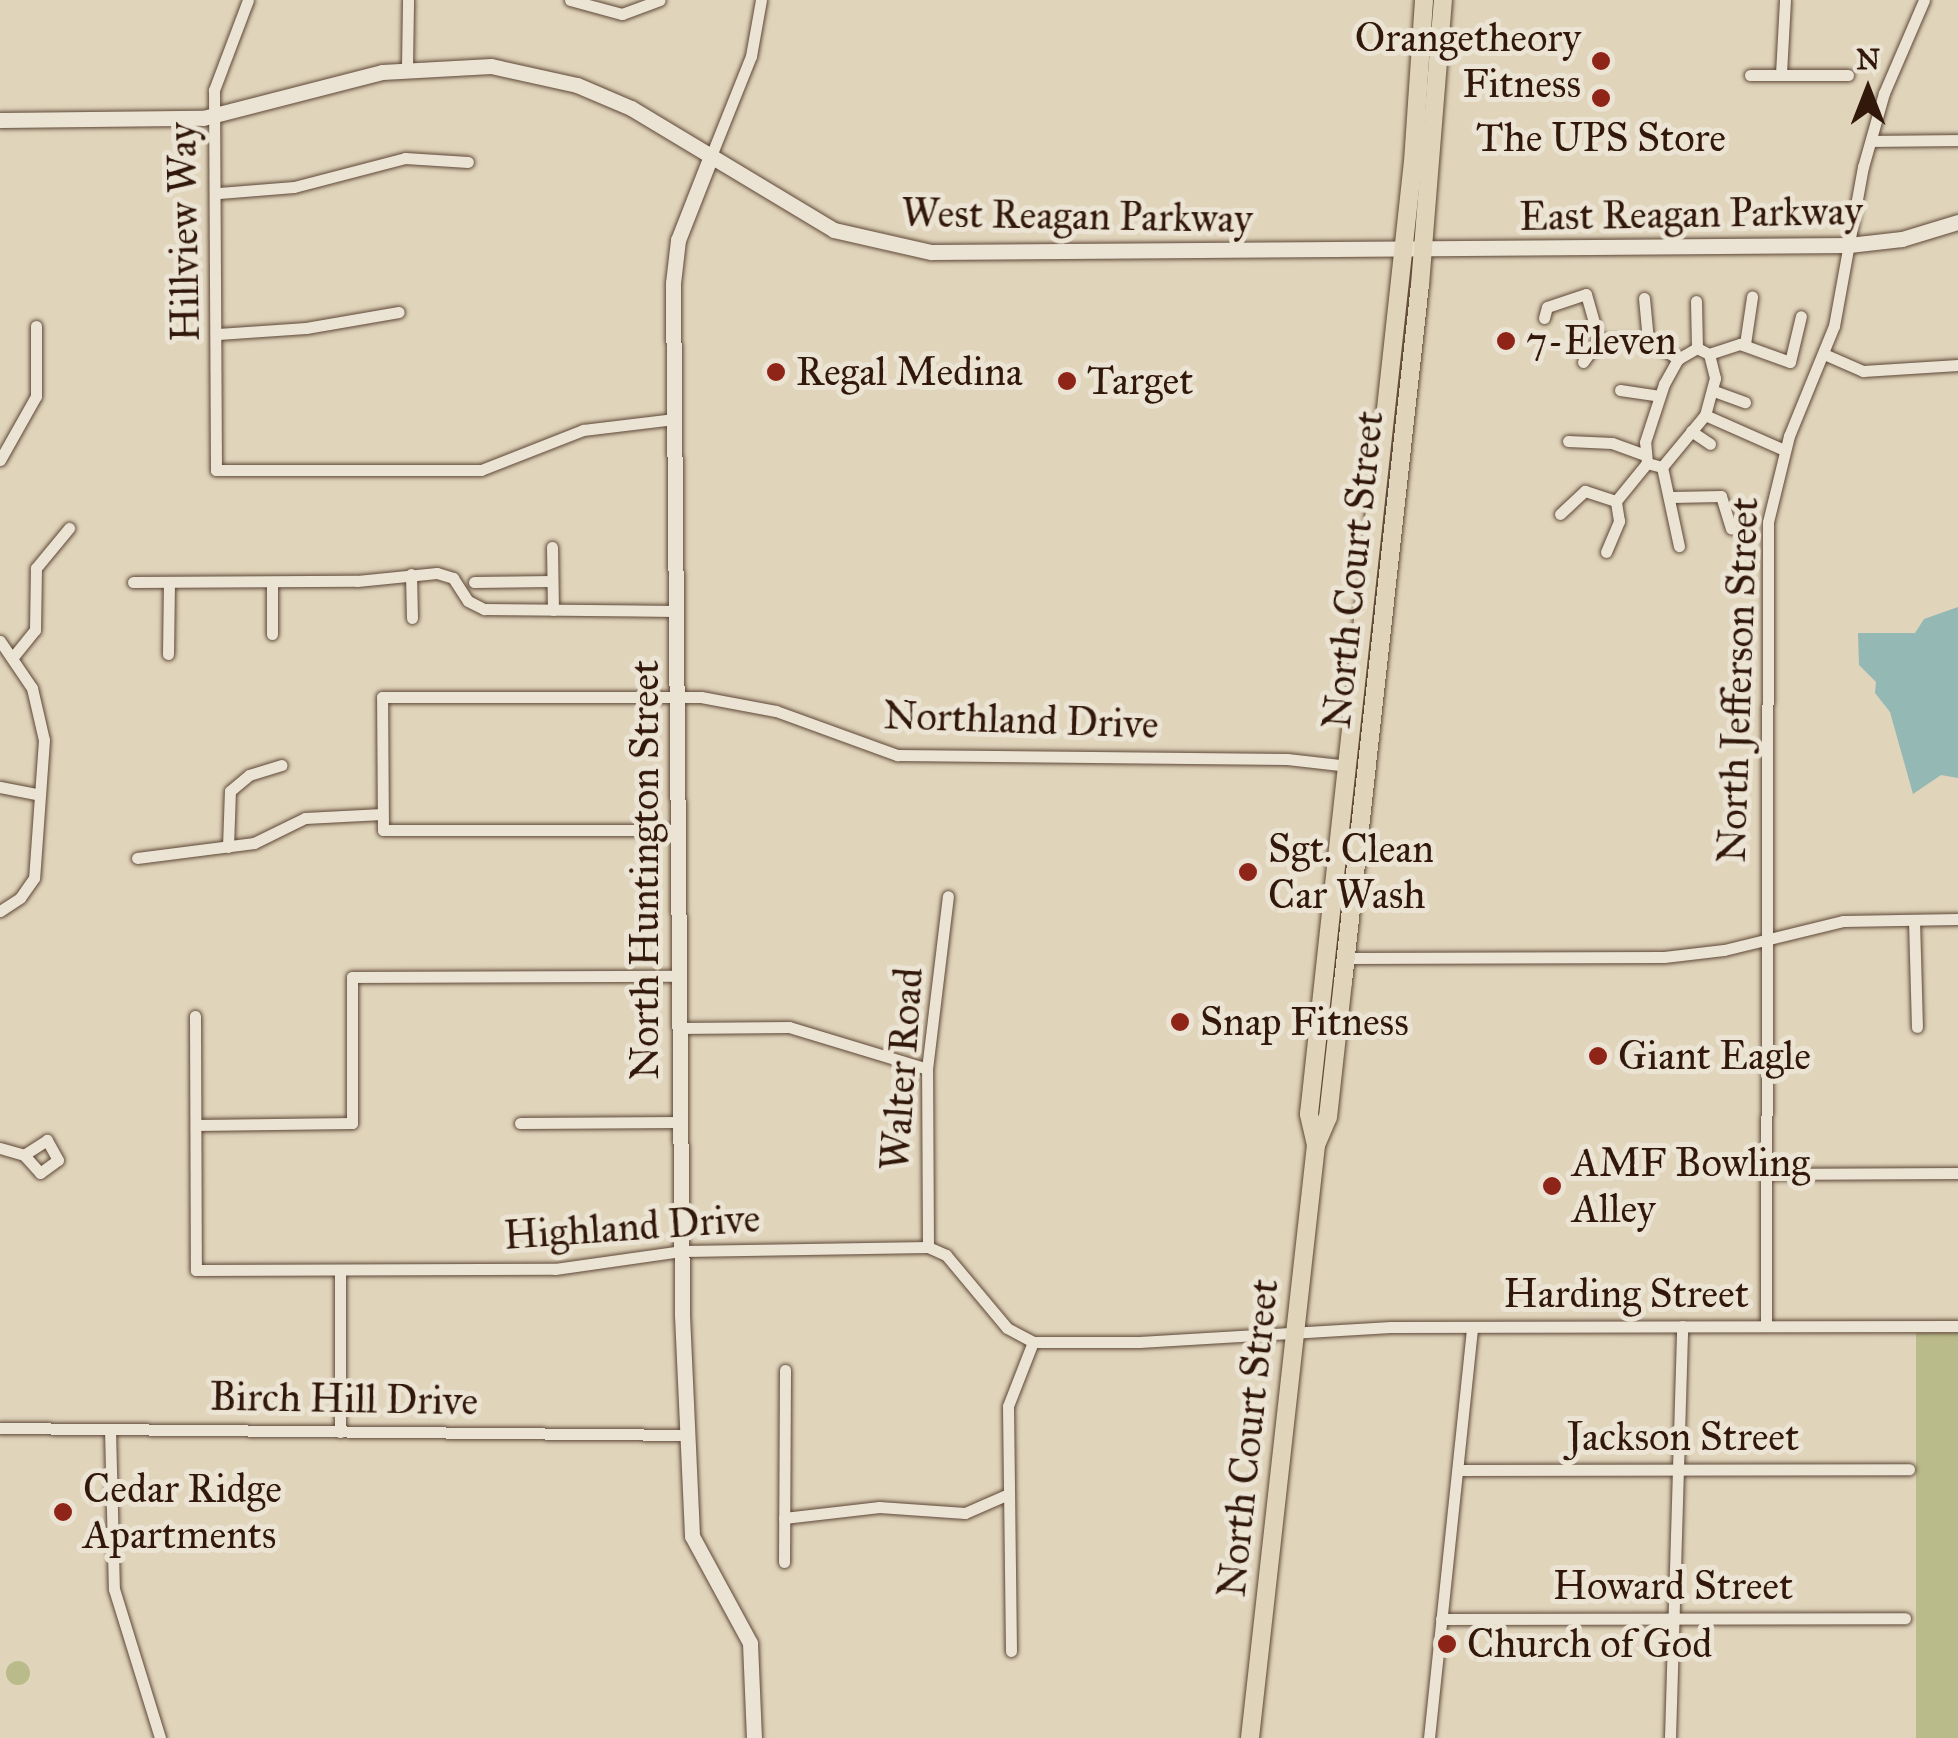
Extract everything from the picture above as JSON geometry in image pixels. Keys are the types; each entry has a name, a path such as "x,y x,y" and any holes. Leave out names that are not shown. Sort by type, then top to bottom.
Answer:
{"main road":[{"name":"North Court Street","path":"1250,1738 1316,1145 1328,1117 1366,770 1413,252 1424,0"},
{"name":"North Court Street","path":"1316,1145 1309,1114 1346,766 1443,0"}],"street":[{"name":"Hillview Way","path":"248,0 216,76 216,470 481,470 583,430 674,419"},
{"path":"407,67 408,0"},
{"path":"570,0 622,14 660,0"},
{"name":"North Huntington Street","path":"754,1738 754,1660 744,1626 692,1536 681,1250 674,260 746,68 760,0"},
{"path":"1781,75 1784,0"},
{"name":"North Jefferson Street","path":"1766,1326 1766,549 1784,450 1824,354 1890,75 1924,0"},
{"name":"West Reagan Parkway","path":"0,120 216,116 407,67 476,64 549,77 631,108 834,230 908,250 1413,252"},
{"path":"1750,75 1848,75"},
{"path":"1872,140 1958,140"},
{"path":"219,194 294,188 406,158 468,162"},
{"name":"East Reagan Parkway","path":"1413,252 1850,245 1902,240 1958,222"},
{"path":"1544,318 1548,307 1586,294 1600,340"},
{"path":"1745,344 1752,297"},
{"path":"1644,298 1648,340"},
{"path":"1662,467 1704,414 1714,391 1696,301"},
{"path":"218,334 306,328 399,312"},
{"path":"1606,552 1619,521 1616,501 1645,458 1660,396 1678,359 1745,344 1790,362 1802,316"},
{"path":"0,460 36,396 36,326"},
{"path":"1600,340 1648,340 1678,359"},
{"path":"1583,362 1600,340"},
{"path":"1824,354 1863,371 1958,365"},
{"path":"1620,390 1660,396"},
{"path":"1714,391 1745,402"},
{"path":"1704,414 1784,450"},
{"path":"1690,431 1710,444"},
{"path":"1568,441 1612,443 1662,467 1672,497 1679,546"},
{"path":"1560,514 1584,491 1616,501"},
{"path":"1672,497 1721,496 1731,529"},
{"path":"14,656 35,630 36,568 69,528"},
{"path":"552,547 553,610"},
{"path":"412,574 412,618"},
{"path":"133,582 272,582 447,575 484,609 676,611"},
{"path":"474,582 552,580"},
{"path":"168,654 169,582"},
{"path":"272,582 272,634"},
{"path":"0,640 14,656 43,723 34,878 20,898 0,911"},
{"name":"Northland Drive","path":"382,814 382,697 676,696 756,705 897,756 1288,759 1366,770"},
{"path":"228,847 230,791 249,775 282,765"},
{"path":"0,787 37,794"},
{"path":"137,858 228,847 272,837 305,818 382,814 382,830 678,830"},
{"name":"Walter Road","path":"928,1247 927,1069 948,896"},
{"path":"1346,958 1664,956 1830,923 1958,919"},
{"path":"1914,920 1917,1027"},
{"path":"196,1016 196,1125 352,1123 352,977 679,976"},
{"path":"679,1028 789,1026 927,1069"},
{"path":"520,1123 680,1122"},
{"name":"Highland Drive","path":"196,1125 196,1270 567,1268 681,1250 928,1247"},
{"path":"0,1148 24,1155"},
{"path":"1766,1174 1958,1173"},
{"path":"928,1247 946,1256 1014,1334 1034,1342 1008,1406 1006,1495 1013,1518 1011,1652"},
{"path":"340,1270 340,1432"},
{"path":"1670,1738 1682,1326"},
{"name":"Harding Street","path":"1034,1342 1140,1342 1472,1327 1958,1326"},
{"path":"1429,1738 1472,1327"},
{"path":"784,1562 785,1370"},
{"name":"Birch Hill Drive","path":"0,1428 687,1435"},
{"path":"110,1429 114,1589 160,1738"},
{"name":"Jackson Street","path":"1458,1470 1909,1469"},
{"path":"784,1518 879,1507 965,1513 982,1511 1006,1495"},
{"name":"Howard Street","path":"1441,1619 1905,1618"}],"green space":[{"path":"1916,1333 1958,1333 1958,1738 1916,1738"},
{"path":"18,1661 27,1664 27,1682 18,1685 9,1682 6,1673 9,1664"}],"water":[{"path":"1958,607 1958,778 1941,775 1913,794 1890,712 1875,693 1876,682 1859,665 1858,633 1915,633 1924,619"}],"place":[{"name":"Orangetheory Fitness","path":"1601,61"},
{"name":"The UPS Store","path":"1601,98"},
{"name":"7-Eleven","path":"1506,341"},
{"name":"Regal Medina","path":"776,372"},
{"name":"Target","path":"1067,381"},
{"name":"Sgt. Clean Car Wash","path":"1248,872"},
{"name":"Snap Fitness","path":"1180,1022"},
{"name":"Giant Eagle","path":"1598,1056"},
{"name":"AMF Bowling Alley","path":"1552,1186"},
{"name":"Cedar Ridge Apartments","path":"63,1512"},
{"name":"Church of God","path":"1447,1644"}]}
